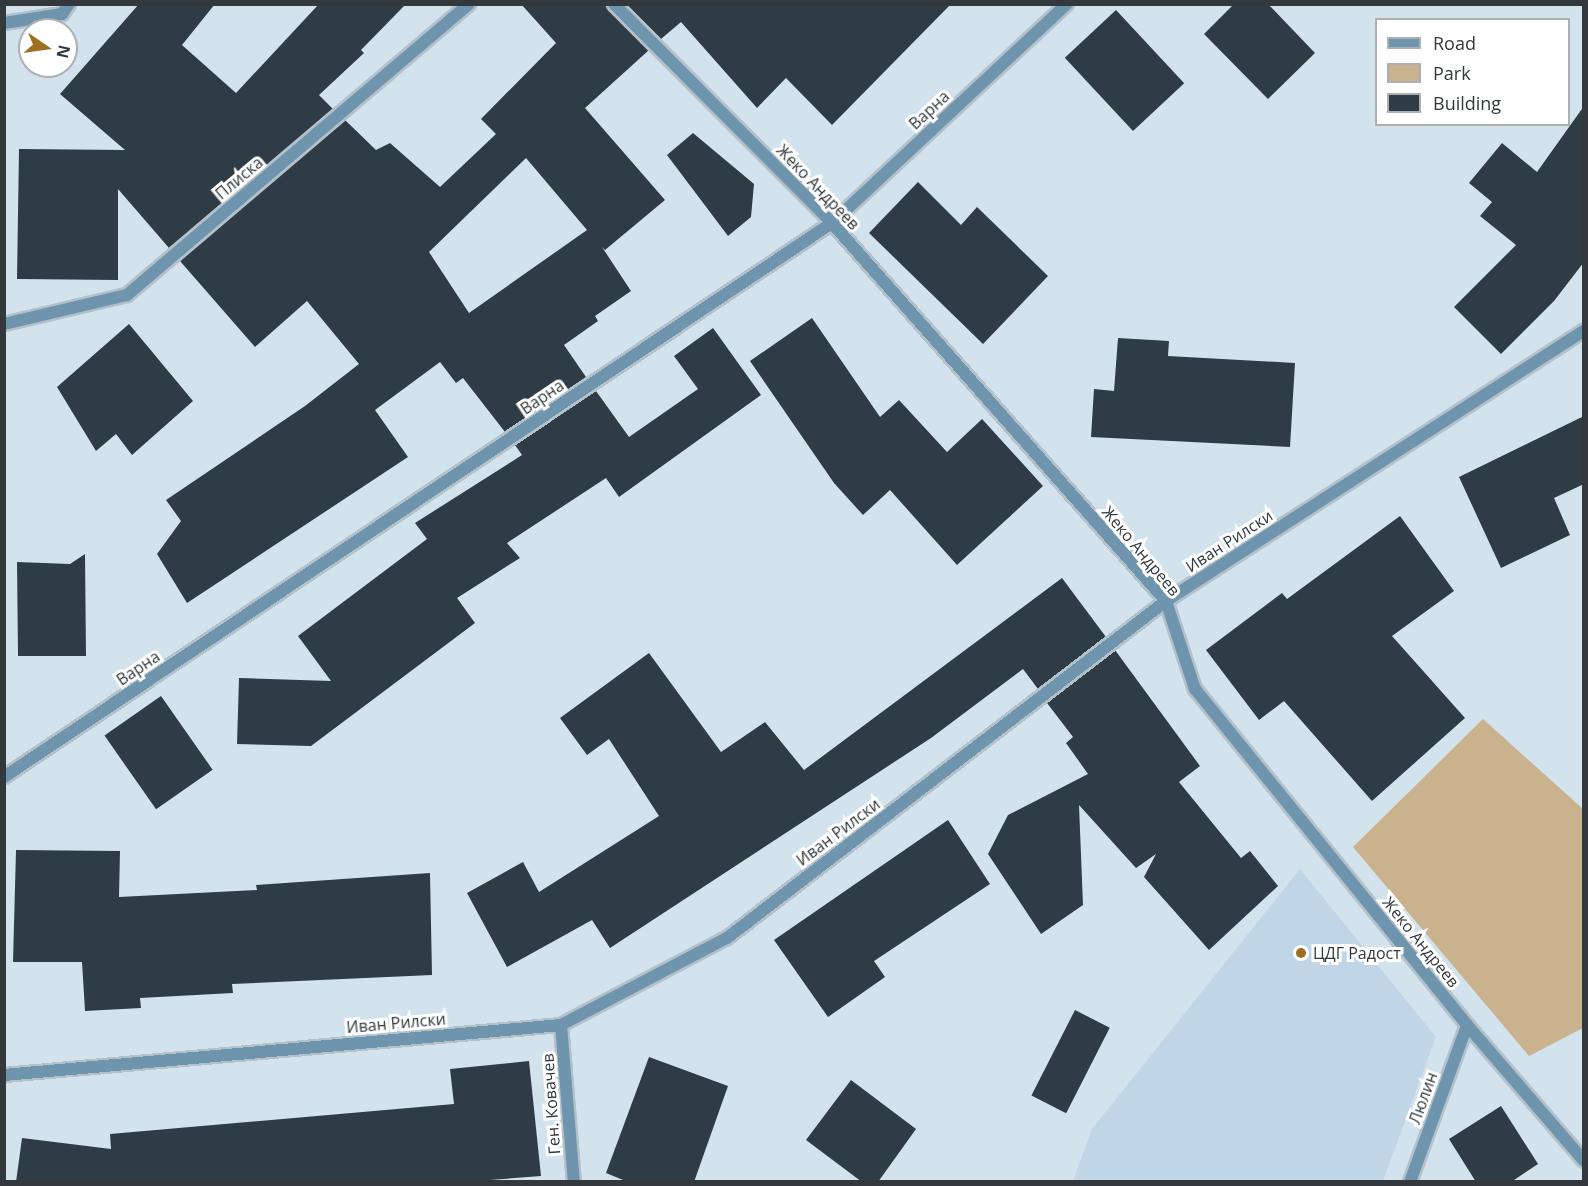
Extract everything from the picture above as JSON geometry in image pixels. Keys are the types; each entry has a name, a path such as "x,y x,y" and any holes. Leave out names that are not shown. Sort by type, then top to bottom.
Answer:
{"street":[{"path":"4,23 62,14 69,4"},
{"name":"Плиска","path":"4,324 128,295 469,4"},
{"name":"Жеко Андреев","path":"614,4 832,223 1166,602 1195,689 1467,1025 1584,1161"},
{"name":"Варна","path":"4,777 832,223 1066,4"},
{"name":"Иван Рилски","path":"4,1075 561,1024 726,938 1166,602 1584,331"},
{"name":"Ген. Ковачев","path":"561,1024 574,1182"},
{"name":"Люлин","path":"1410,1182 1467,1025"}],"shaded area":[{"name":"ЦДГ Радост","path":"1300,869 1436,1037 1383,1181 1073,1181 1092,1129"}],"green space":[{"path":"1483,719 1583,809 1583,1028 1529,1056 1353,847"}],"building":[{"path":"139,4 215,4 182,45 236,93 319,4 406,4 361,50 364,53 319,95 333,109 169,248 118,189 118,280 17,279 19,149 125,150 60,94 74,78 78,78 78,73"},
{"path":"521,4 606,4 649,50 585,108 665,200 605,250 602,247 631,291 595,316 598,321 564,345 586,377 505,432 463,378 456,383 440,362 375,410 408,457 187,603 157,554 181,521 166,500 305,406 359,364 307,301 255,347 180,261 345,120 376,150 390,143 440,187 496,134 481,119 556,43","holes":["526,158 587,230 469,313 429,252"]},
{"path":"626,4 951,4 832,125 786,78 757,108 681,22 661,39"},
{"path":"1234,4 1268,4 1315,53 1268,99 1204,34"},
{"path":"1116,10 1184,83 1133,131 1065,58"},
{"path":"1584,106 1584,262 1554,301 1501,354 1454,307 1516,245 1480,216 1492,202 1469,183 1502,143 1537,172"},
{"path":"693,133 754,184 751,217 728,236 667,155"},
{"path":"918,182 961,225 977,207 1048,276 983,344 869,233"},
{"path":"812,318 880,417 899,400 947,452 982,419 1043,486 957,565 890,490 863,515 834,483 750,361"},
{"path":"129,324 193,401 132,455 116,434 96,451 57,387"},
{"path":"713,328 761,395 619,497 606,478 507,543 520,558 457,598 475,623 311,746 237,744 239,678 331,681 298,636 427,539 415,523 522,455 515,445 596,391 629,437 698,389 674,356"},
{"path":"1118,338 1169,341 1168,356 1295,363 1290,447 1091,437 1094,389 1114,391"},
{"path":"1584,416 1584,484 1554,498 1570,535 1501,568 1459,477"},
{"path":"1400,516 1454,591 1392,636 1465,718 1372,801 1284,701 1259,720 1206,650 1282,593 1287,599"},
{"path":"85,554 86,656 18,656 17,562 70,564"},
{"path":"1062,578 1106,637 1038,689 1023,669 931,738 610,948 592,920 507,967 467,893 523,862 539,892 659,816 609,739 587,755 560,718 649,653 721,752 765,722 804,770"},
{"path":"1115,650 1200,766 1179,782 1241,858 1250,851 1278,886 1209,950 1144,877 1156,854 1136,868 1079,805 1083,905 1041,934 988,854 1008,815 1088,774 1066,743 1073,737 1047,703"},
{"path":"161,696 213,770 156,809 104,736"},
{"path":"948,820 990,884 874,961 885,977 828,1017 774,940"},
{"path":"16,850 120,851 119,897 257,890 256,885 430,873 432,975 232,984 233,993 140,998 141,1008 85,1011 82,962 13,962"},
{"path":"1075,1010 1110,1028 1066,1113 1031,1096"},
{"path":"649,1057 728,1086 694,1182 628,1182 606,1173"},
{"path":"529,1061 541,1176 463,1182 16,1182 22,1138 111,1149 110,1134 454,1104 450,1069"},
{"path":"851,1080 916,1129 878,1182 862,1182 806,1140"},
{"path":"1501,1106 1538,1164 1511,1182 1476,1182 1449,1139"}],"place":[{"name":"ЦДГ Радост","path":"1301,953"}]}
